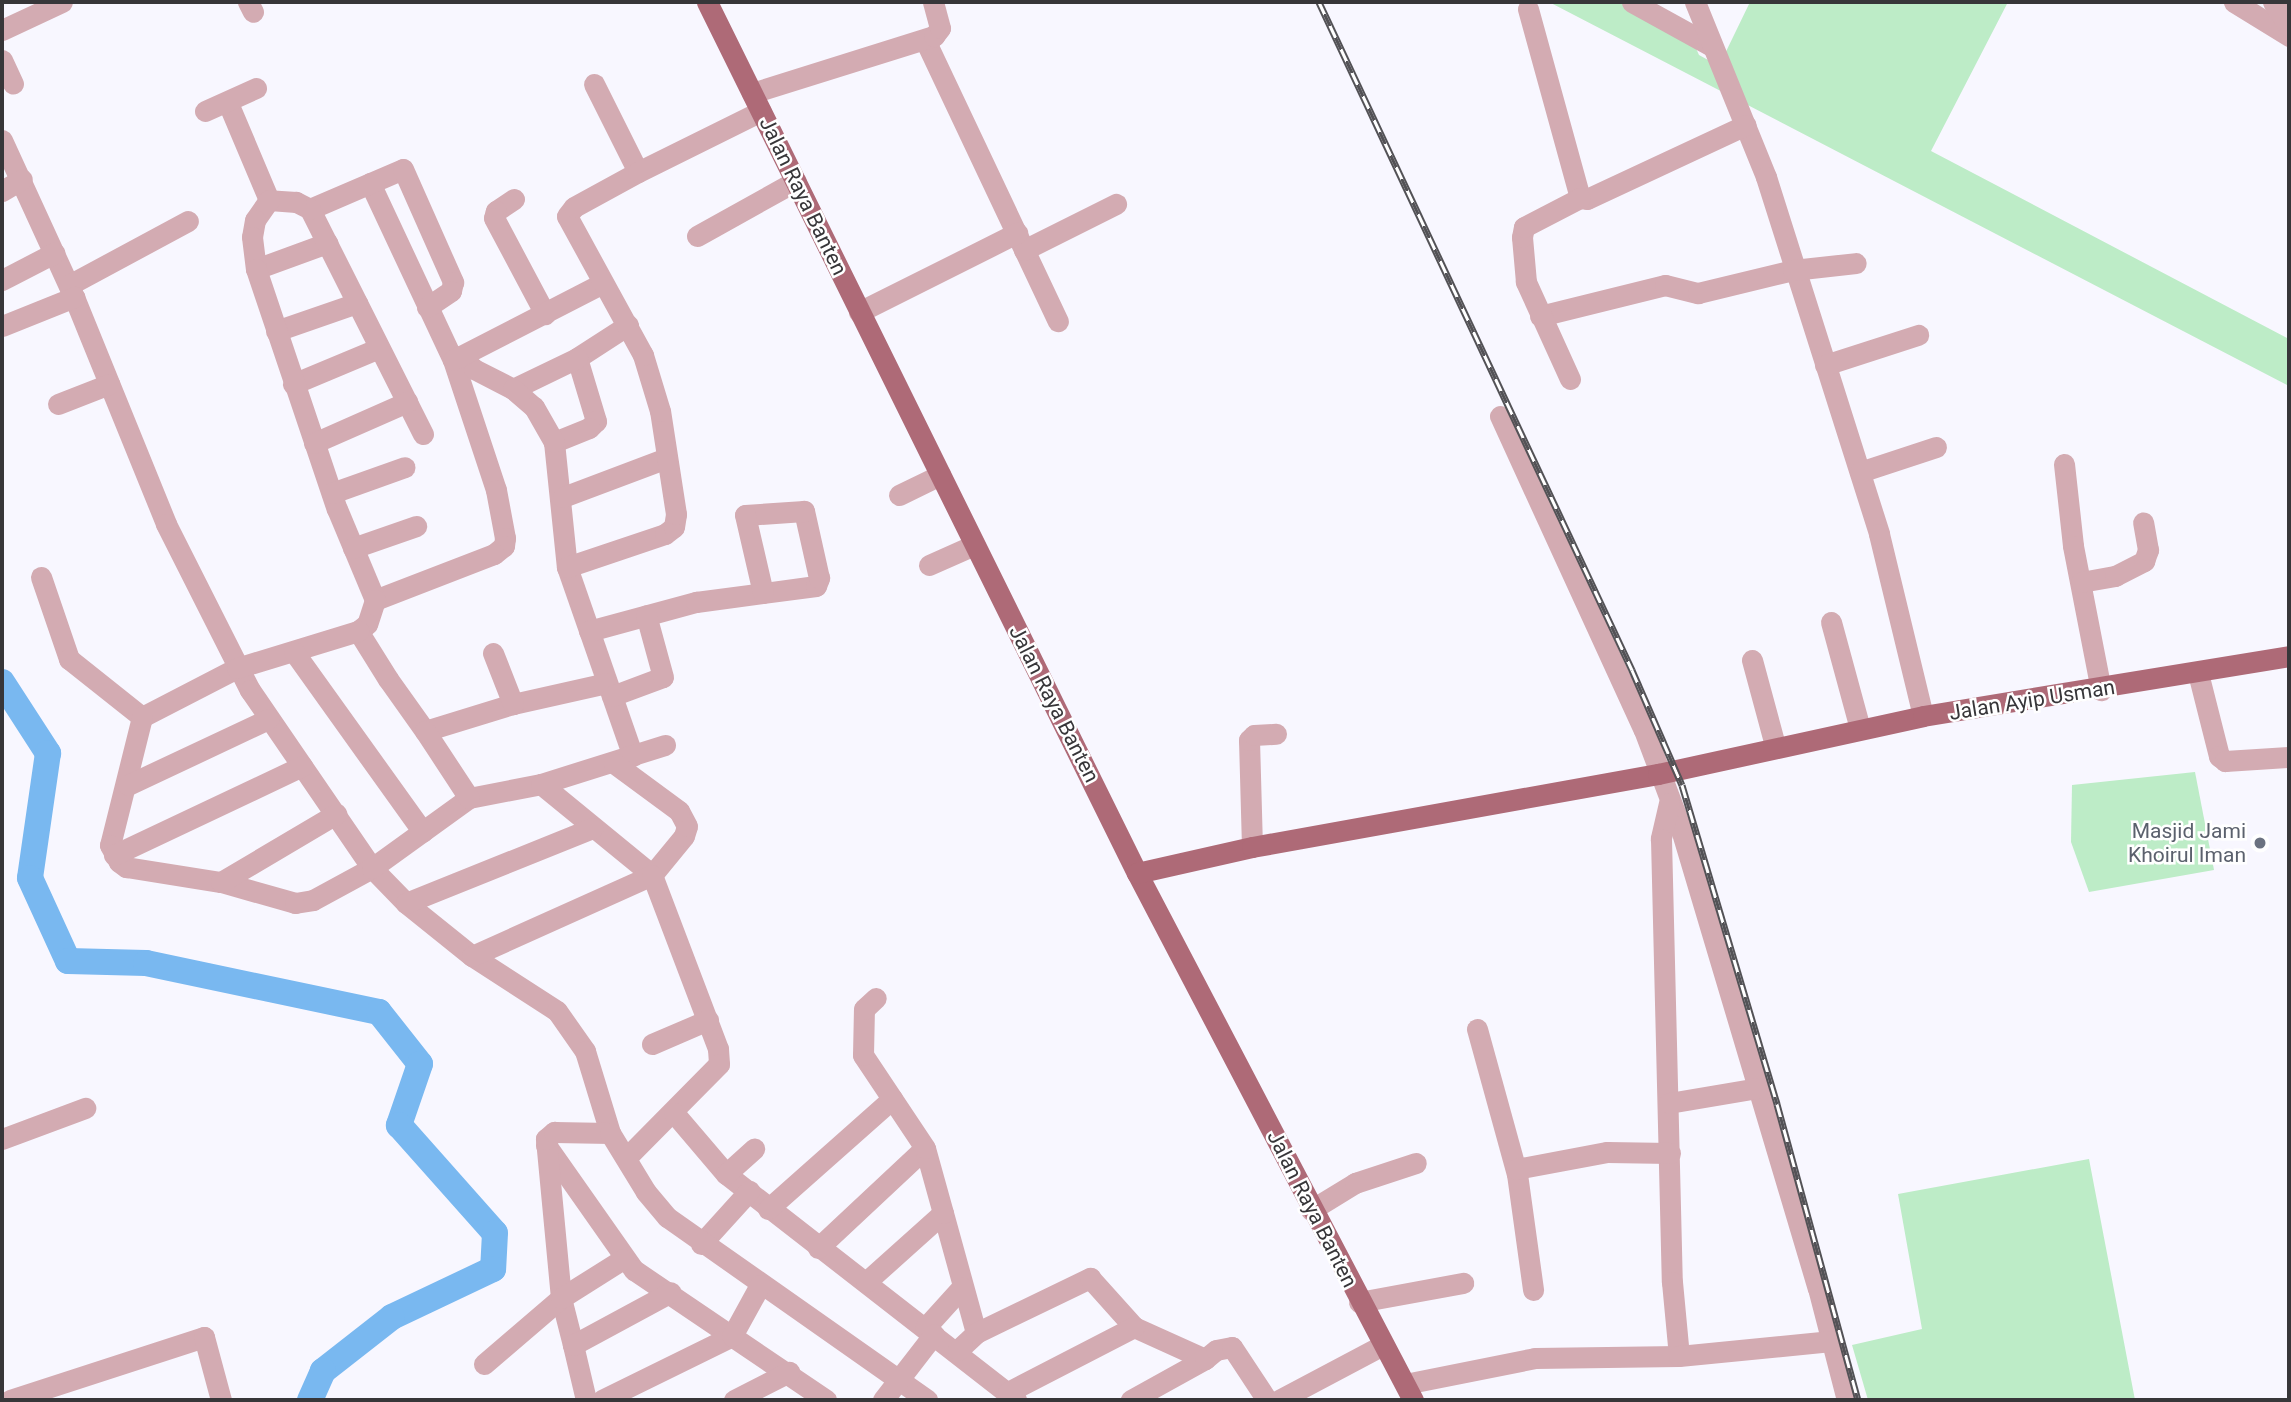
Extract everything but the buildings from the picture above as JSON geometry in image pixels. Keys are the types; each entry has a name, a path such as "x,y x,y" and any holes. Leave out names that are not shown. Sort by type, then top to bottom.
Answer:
{"main road":[{"name":"Jalan Raya Banten","path":"707,2 796,181 866,308 940,475 1137,873 1359,1302 1409,1392"},
{"name":"Jalan Ayip Usman","path":"1137,873 1252,847 1658,774 1775,745 1923,716 2101,690 2289,656"}],"street":[{"path":"2,30 22,10 62,2"},
{"path":"567,567 665,534 674,527 676,501 647,367 628,325 601,284 567,216 574,207 756,102 939,34 933,2"},
{"path":"1632,2 1710,46"},
{"path":"1695,2 1710,46 1766,177 1793,270 1860,472 1901,612 1923,716"},
{"path":"2234,2 2289,36"},
{"path":"2273,2 2289,27"},
{"path":"1528,9 1580,198"},
{"path":"925,40 1058,321"},
{"path":"2,60 13,83"},
{"path":"594,84 638,172"},
{"path":"205,111 228,103 256,88"},
{"path":"228,103 269,200"},
{"path":"1570,379 1540,316 1523,268 1524,227 1580,198 1587,198 1746,125"},
{"path":"2,140 22,178 72,291 166,524 237,668 268,719 373,868 406,904 472,956 536,995 563,1018 585,1051 610,1133 646,1192 701,1244 927,1400"},
{"path":"310,209 397,170 407,174 453,282 451,291 427,307"},
{"path":"2,191 22,178"},
{"path":"697,236 796,181"},
{"path":"370,183 427,307 456,358 496,490 504,546 375,600"},
{"path":"514,199 496,211 494,218 545,314"},
{"path":"269,200 296,202 310,209 423,433"},
{"path":"142,717 237,668 358,631 367,624 375,600 314,443 256,269 252,237 255,220 269,200"},
{"path":"866,308 1116,204"},
{"path":"2,326 72,291 188,221"},
{"path":"256,269 327,243"},
{"path":"2,280 54,253"},
{"path":"1540,316 1657,286 1698,293 1793,270 1856,263"},
{"path":"456,358 601,284"},
{"path":"276,331 357,303"},
{"path":"513,389 577,358 628,325"},
{"path":"1825,365 1918,335"},
{"path":"293,384 379,348"},
{"path":"456,358 513,389 534,407 554,442 563,497 567,567 610,690 624,760 679,811 687,826 684,836 652,875 472,956"},
{"path":"554,442 589,428 596,421 577,358"},
{"path":"58,404 109,384"},
{"path":"314,443 407,402"},
{"path":"1500,416 1644,730 1670,803 1758,1088 1847,1400"},
{"path":"1860,472 1936,447"},
{"path":"563,497 667,458"},
{"path":"2064,464 2081,582 2101,690"},
{"path":"332,493 405,467"},
{"path":"899,495 940,475"},
{"path":"589,631 696,602 763,593 819,583 804,511 745,515 763,593"},
{"path":"2081,582 2115,576 2144,561 2148,550 2143,522"},
{"path":"353,548 416,526"},
{"path":"929,565 974,545"},
{"path":"41,577 69,659 142,717"},
{"path":"425,732 513,704 610,690 663,677 646,615"},
{"path":"1830,622 1860,729"},
{"path":"358,631 469,798"},
{"path":"294,652 422,832"},
{"path":"493,653 513,704"},
{"path":"1752,660 1775,745"},
{"path":"2198,673 2219,756 2225,761 2289,757"},
{"path":"142,717 128,785 114,822 110,845 114,855 126,867 221,882 307,903 373,868 469,798 541,783 624,760 665,745"},
{"path":"128,785 268,719"},
{"path":"1252,847 1249,740 1254,735 1276,734"},
{"path":"114,855 302,766"},
{"path":"541,783 652,875 708,1020 719,1064 674,1113 626,1158"},
{"path":"1670,803 1661,839 1672,1282 1679,1356"},
{"path":"221,882 336,814"},
{"path":"406,904 593,828"},
{"path":"876,998 864,1009 863,1055 925,1148 976,1333"},
{"path":"652,1044 708,1020"},
{"path":"1477,1029 1516,1169 1533,1290"},
{"path":"1668,1103 1758,1088"},
{"path":"768,1209 892,1100"},
{"path":"2,1139 85,1108"},
{"path":"674,1113 726,1174 818,1248 958,1350 1012,1396 1134,1326"},
{"path":"586,1400 561,1298 546,1145 554,1132 610,1133"},
{"path":"546,1145 572,1177 623,1259 826,1400"},
{"path":"818,1248 925,1148"},
{"path":"726,1174 754,1149"},
{"path":"1516,1169 1607,1152 1670,1153"},
{"path":"1311,1210 1355,1183 1416,1163"},
{"path":"701,1244 749,1191"},
{"path":"866,1282 943,1213"},
{"path":"484,1364 561,1298 623,1259"},
{"path":"958,1350 976,1333 1090,1278 1134,1326 1205,1359"},
{"path":"1359,1302 1462,1283"},
{"path":"602,1400 732,1336 760,1285"},
{"path":"883,1400 962,1287"},
{"path":"573,1345 671,1292"},
{"path":"10,1400 204,1336 221,1400"},
{"path":"1409,1392 1535,1358 1679,1356 1831,1341"},
{"path":"1279,1400 1383,1345"},
{"path":"1131,1400 1205,1359 1216,1350 1231,1347 1267,1400"},
{"path":"734,1400 789,1372"}],"green space":[{"path":"1549,2 1644,2 1685,24 1699,55 1719,66 1750,2 2008,2 1931,151 2289,339 2289,386"},
{"path":"2195,772 2214,870 2089,892 2071,842 2072,785"},
{"path":"2089,1159 2135,1400 1868,1400 1852,1345 1922,1329 1898,1194"}],"waterway":[{"path":"2,682 48,753 30,878 68,961 146,963 379,1012 420,1064 399,1125 495,1233 493,1269 392,1317 323,1371 310,1400"}],"railway":[{"path":"1319,2 1632,670 1682,785 1777,1104 1858,1400"}],"place":[{"name":"Masjid Jami Khoirul Iman","path":"2260,843"}]}
